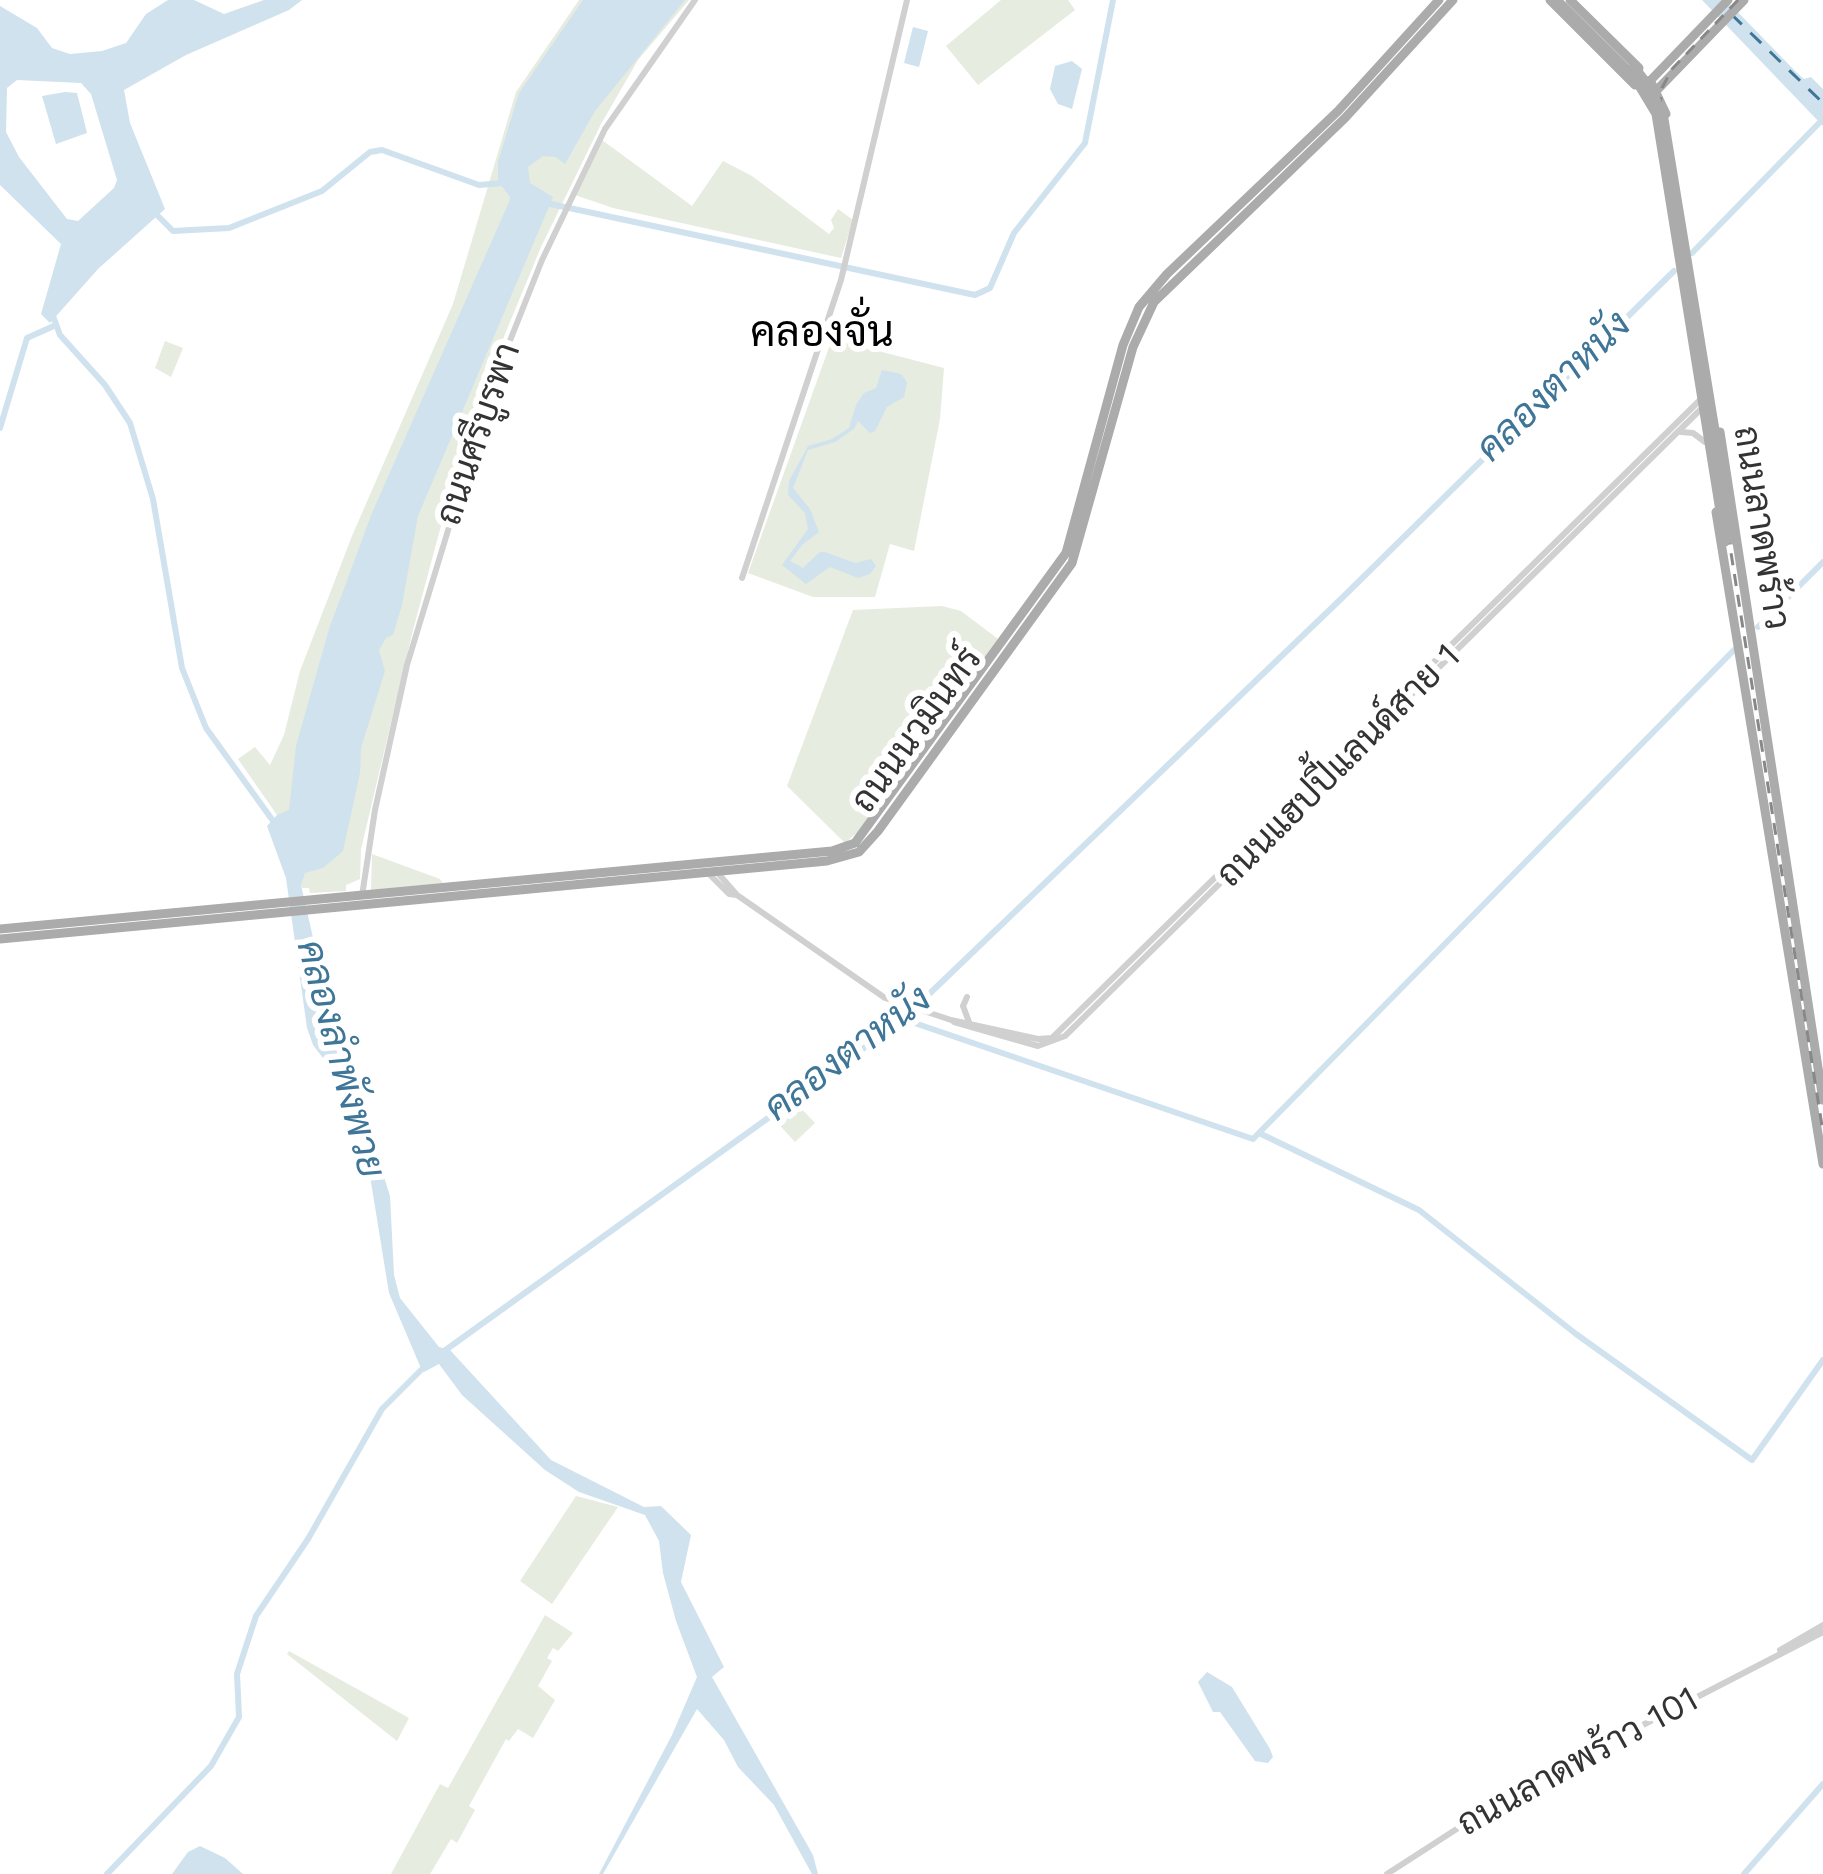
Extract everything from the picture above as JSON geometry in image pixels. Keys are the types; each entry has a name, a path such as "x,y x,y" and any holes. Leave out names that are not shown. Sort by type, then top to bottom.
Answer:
{"main road":[{"name":"ถนนนวมินทร์","path":"709,870 832,851 860,838 1062,560 1123,345 1139,307 1167,274 1338,111 1439,0"},
{"name":"ถนนนวมินทร์","path":"0,929 27,931 843,859 859,851 1076,555 1133,347 1154,302 1345,118 1453,0"},
{"path":"1560,0 1643,95 1744,0"},
{"path":"1560,0 1642,76 1662,111 1729,541 1742,659"},
{"name":"ถนนลาดพร้าว","path":"1560,0 1654,85 1673,150 1745,579 1823,1100"},
{"path":"1699,39 1728,0"},
{"name":"ถนนลาดพร้าว","path":"1643,95 1700,406 1823,1164"},
{"path":"1700,406 1714,399"},
{"path":"1729,541 1749,629"},
{"name":"ถนนนวมินทร์","path":"0,939 27,931"}],"street":[{"name":"ถนนศรีบูรพา","path":"361,900 389,738 437,557 492,386 561,218 614,114 695,0"},
{"path":"742,578 841,280 907,0"},
{"name":"ถนนแฮปปี้แลนด์สาย 1","path":"709,870 885,998 980,1029 1044,1042 1065,1036 1700,406"},
{"name":"ถนนแฮปปี้แลนด์สาย 1","path":"1504,598 1700,406"},
{"path":"1677,432 1693,433 1705,442"},
{"path":"735,892 734,876 742,868"},
{"path":"967,997 963,1006 969,1022"},
{"name":"ถนนแฮปปี้แลนด์สาย 1","path":"951,1020 980,1029"},
{"name":"ถนนลาดพร้าว 101","path":"1387,1874 1516,1790 1823,1628"}],"shaded area":[{"path":"579,0 689,0 638,60 601,124 505,334 446,507 413,630 361,849 360,879 346,885 346,891 310,893 309,888 302,888 277,815 238,759 255,747 270,765 284,735 300,671 352,536 453,304 516,92"},
{"path":"1001,0 1068,0 1075,10 978,85 946,46"},
{"path":"602,140 692,206 723,161 752,176 829,234 838,209 853,220 841,258 613,208 575,195"},
{"path":"832,339 944,368 940,419 914,551 890,544 875,597 813,597 748,573"},
{"path":"165,341 183,348 171,377 155,368"},
{"path":"942,606 961,611 998,639 858,832 845,843 787,786 853,610"},
{"path":"372,854 440,879 443,883 371,890"},
{"path":"795,1102 815,1123 795,1142 773,1118"},
{"path":"576,1496 618,1507 552,1604 520,1581"},
{"path":"545,1615 573,1633 547,1658 552,1661 538,1686 555,1700 533,1738 518,1729 506,1739 469,1806 475,1810 457,1843 451,1839 430,1874 391,1874 440,1784 448,1788"},
{"path":"287,1654 409,1718 397,1741"}],"water":[{"path":"168,0 194,0 224,14 264,0 302,0 124,90 130,123 165,209 98,269 50,323 41,314 61,244 0,185 0,6 37,28 52,48 70,54 126,43 146,14","holes":["17,80 81,83 91,94 117,180 78,221 67,219 19,157 6,132 7,88"]},
{"path":"583,0 685,0 595,111 565,164 543,156 528,167 530,183 553,197 418,516 402,605 393,635 379,650 385,671 361,748 343,851 323,868 305,873 301,885 342,1065 360,1101 390,1196 394,1275 400,1298 439,1347 450,1350 551,1460 644,1507 661,1506 691,1535 681,1582 724,1667 712,1677 813,1855 818,1874 812,1874 774,1805 738,1767 724,1740 697,1709 599,1874 697,1677 676,1621 659,1541 645,1515 579,1492 545,1470 462,1395 439,1364 424,1372 420,1366 389,1293 364,1139 342,1083 313,1045 307,1028 286,878 267,826 289,810 296,746 329,629 372,513 509,202 498,181 498,162 519,93"},
{"path":"1702,0 1726,0 1798,74 1811,77 1823,89 1823,126"},
{"path":"913,27 928,31 919,67 904,63"},
{"path":"1072,61 1082,69 1072,109 1058,104 1050,89 1055,66"},
{"path":"77,93 87,133 56,144 42,96"},
{"path":"882,370 901,374 907,382 904,397 887,407 875,431 870,433 858,421 835,442 808,450 793,488 810,509 819,532 790,561 803,568 825,552 855,563 871,559 876,566 858,578 830,567 806,584 782,565 808,529 805,513 788,495 789,481 808,446 849,428 856,405 864,393 876,388"},
{"path":"1207,1672 1232,1687 1270,1749 1273,1757 1268,1763 1255,1761 1220,1712 1213,1712 1198,1682"},
{"path":"200,1846 243,1874 172,1874 188,1852"}],"waterway":[{"name":"คลองลำพังพวย","path":"546,203 975,295 990,288 1014,233 1085,143 1113,0"},
{"name":"คลองตาหนัง","path":"1692,253 1823,119"},
{"path":"155,213 173,231 229,228 322,191 370,152 382,150 479,185 503,183"},
{"name":"คลองตาหนัง","path":"440,1354 853,1057 924,999 1674,271"},
{"path":"53,316 60,335 105,385 130,423 153,499 182,668 206,728 276,825"},
{"path":"0,428 27,338 56,325"},
{"path":"1758,627 1823,562"},
{"path":"900,1018 1253,1139 1734,650"},
{"path":"1259,1133 1419,1210 1576,1334 1752,1460 1823,1360"},
{"name":"คลองตาหนัง","path":"107,1874 211,1766 239,1717 237,1674 256,1616 308,1539 382,1409 425,1366"},
{"name":"คลองจั่น","path":"1744,1874 1823,1784"}],"ferry route":[{"path":"1731,14 1823,103"}],"railway":[{"path":"1738,0 1672,69 1662,88 1660,106 1823,1132"}],"district":[{"name":"คลองจั่น","path":"822,334"}]}
